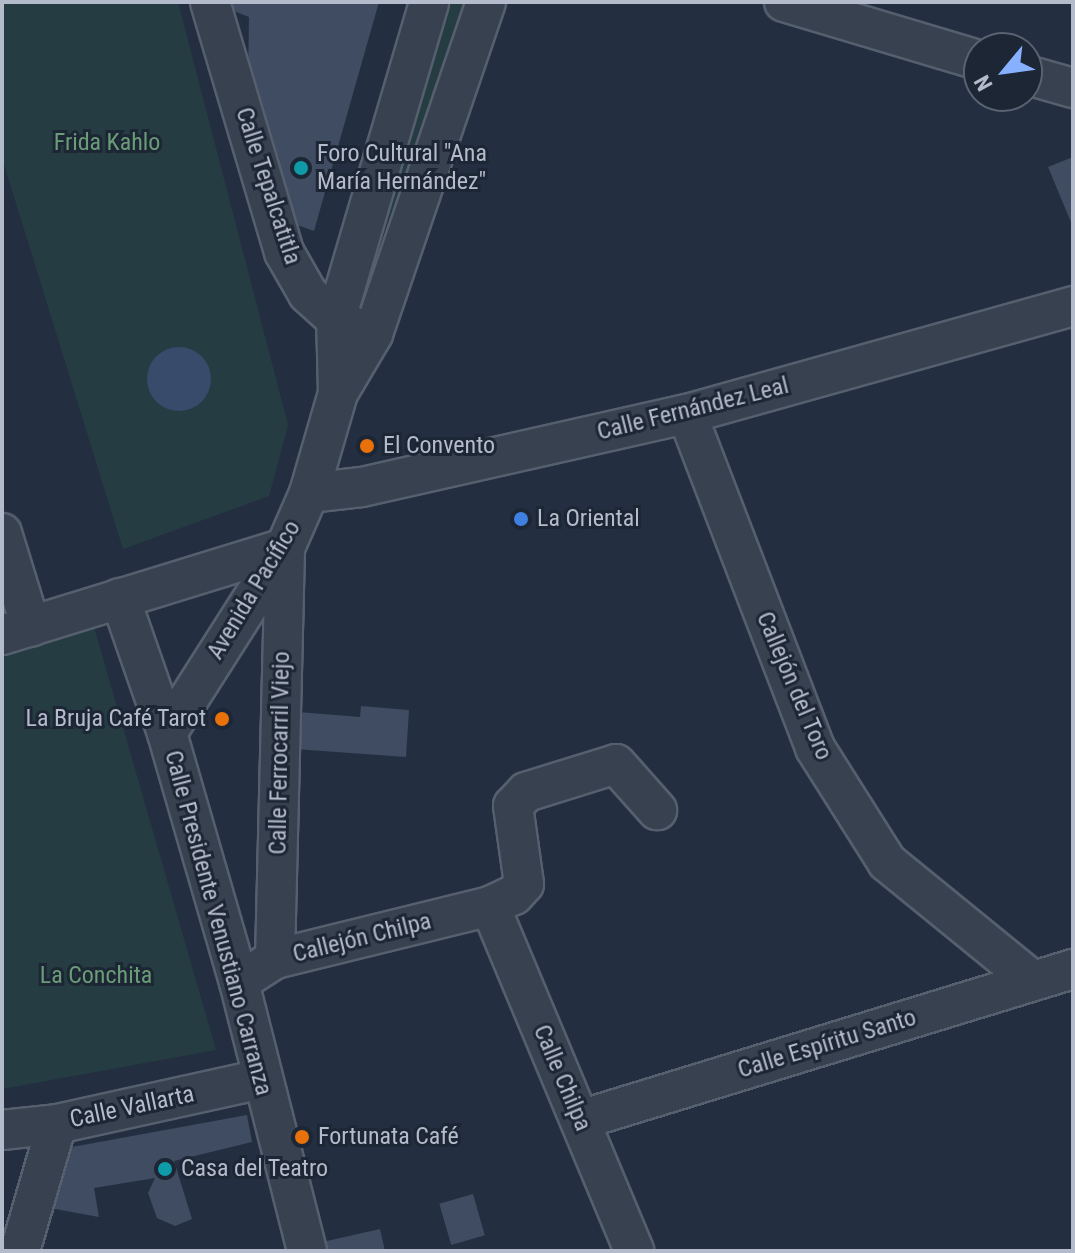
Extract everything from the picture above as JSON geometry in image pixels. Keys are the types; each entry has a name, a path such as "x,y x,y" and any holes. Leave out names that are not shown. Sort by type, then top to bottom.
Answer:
{"street":[{"name":"Calle Tepalcatitla","path":"210,2 284,252 308,294 336,319 373,334"},
{"name":"Avenida Pacífico","path":"338,393 336,319 429,2"},
{"name":"Avenida Pacífico","path":"167,733 285,548 309,493 338,393 373,334 486,2"},
{"path":"784,2 963,55"},
{"path":"1043,80 1073,88"},
{"name":"Calle Fernández Leal","path":"309,493 362,487 687,414 1073,306"},
{"name":"Callejón del Toro","path":"687,414 815,748 887,862 1033,981"},
{"path":"2,533 17,631 285,548"},
{"name":"Calle Ferrocarril Viejo","path":"275,959 285,548"},
{"name":"Calle Presidente Venustiano Carranza","path":"120,598 167,733 239,982 307,1251"},
{"name":"Callejón Chilpa","path":"239,982 275,959 490,906 514,895 524,884 513,806 526,792 616,764 657,810"},
{"name":"Calle Chilpa","path":"490,906 634,1251"},
{"name":"Calle Espíritu Santo","path":"580,1120 1073,969"},
{"name":"Calle Vallarta","path":"2,1130 64,1141 264,1090"},
{"path":"20,1251 53,1137"}],"green space":[{"name":"Frida Kahlo","path":"2,2 178,2 288,425 269,496 123,549 2,158"},
{"path":"450,2 468,2 378,249 374,234"},
{"name":"La Conchita","path":"94,627 216,1050 2,1089 2,653"}],"water":[{"path":"173,347 185,347 202,356 209,367 209,391 202,402 185,411 173,411 161,406 152,397 147,385 147,373 152,361 161,352"}],"building":[{"name":"Foro Cultural \"Ana María Hernández\"","path":"225,2 379,2 314,231 286,221 248,76 249,17 224,7"},
{"path":"1073,157 1073,227 1048,167"},
{"path":"361,706 409,710 406,757 295,749 298,712 360,717"},
{"path":"247,1115 252,1142 174,1161 192,1219 175,1226 157,1218 148,1193 155,1178 94,1188 99,1217 50,1208 61,1149"},
{"path":"473,1194 485,1235 451,1245 439,1204"},
{"path":"380,1229 385,1251 320,1251 318,1243"}],"place":[{"name":"Foro Cultural \"Ana María Hernández\"","path":"301,168"},
{"name":"El Convento","path":"367,446"},
{"name":"La Oriental","path":"521,519"},
{"name":"La Bruja Café Tarot","path":"222,719"},
{"name":"Fortunata Café","path":"302,1137"},
{"name":"Casa del Teatro","path":"165,1169"}]}
